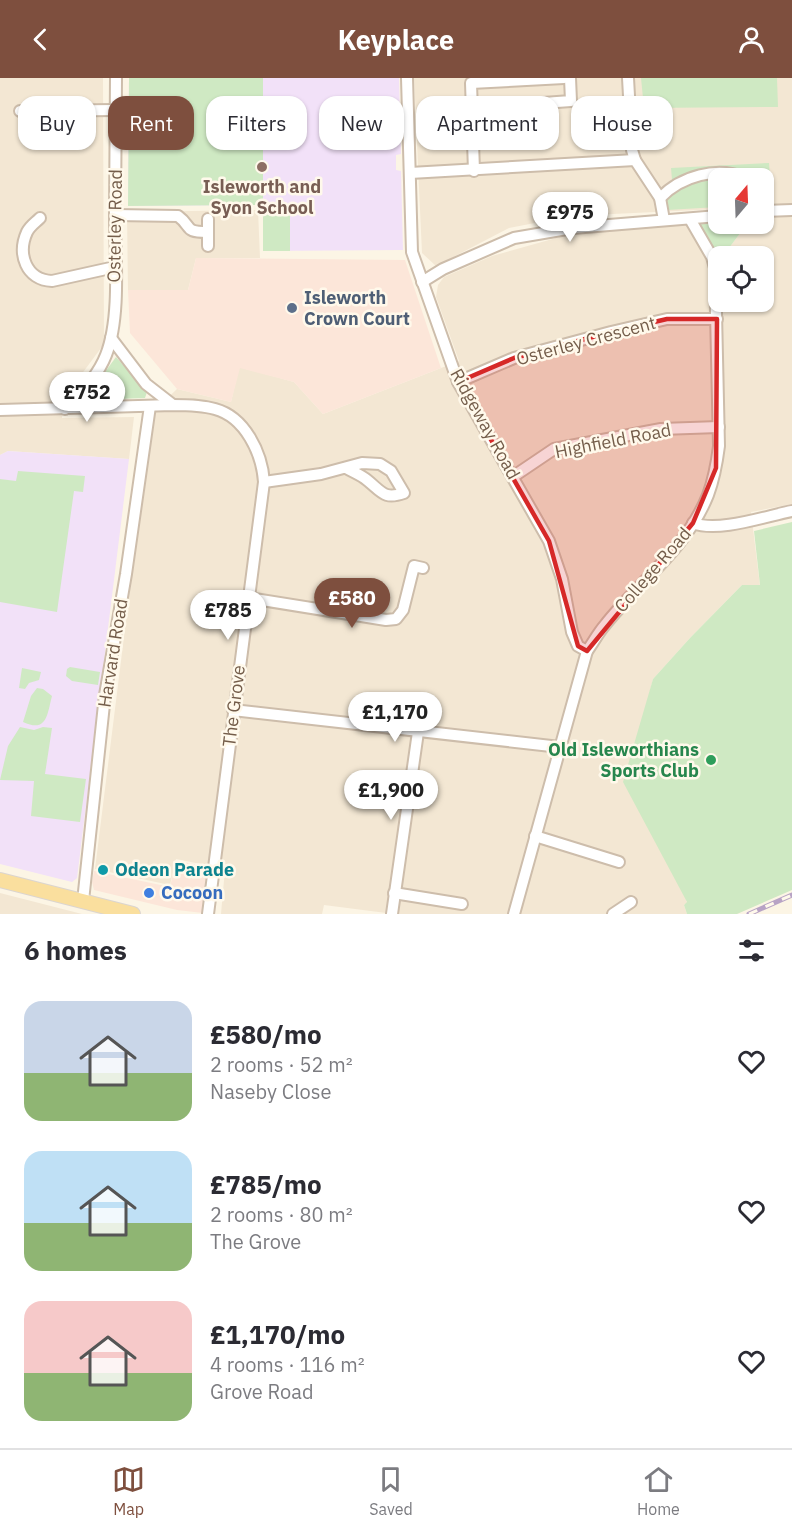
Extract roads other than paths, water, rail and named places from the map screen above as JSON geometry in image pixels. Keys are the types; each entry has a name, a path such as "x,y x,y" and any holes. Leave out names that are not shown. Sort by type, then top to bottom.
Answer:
{"main road":[{"path":"0,880 83,901 111,911 133,914"}],"street":[{"name":"Osterley Road","path":"116,78 116,96"},
{"name":"Ridgeway Road","path":"407,78 412,252 458,382 514,476 549,541 562,579 572,632 578,646 587,651"},
{"path":"472,96 471,83 564,78"},
{"path":"559,102 571,101 570,78"},
{"path":"628,78 632,150 635,160 660,198 664,220"},
{"name":"Osterley Road","path":"65,409 99,370 111,338 115,267 116,150"},
{"path":"473,150 474,171"},
{"path":"410,173 635,160"},
{"path":"660,198 670,187 701,174 708,174"},
{"path":"774,211 792,210"},
{"path":"115,215 178,216 193,232 207,232"},
{"path":"422,282 443,269 514,238 573,228 708,217"},
{"path":"40,218 26,234 24,245 27,269 33,275 45,281 52,281 115,267"},
{"path":"208,219 208,246"},
{"name":"College Road","path":"516,914 535,836 587,651 605,625 676,548 693,523 707,496 716,468 719,427 715,268 712,258 690,219"},
{"name":"Osterley Crescent","path":"458,382 514,358 611,332 667,319 717,319"},
{"path":"111,338 147,384 173,405"},
{"name":"The Grove","path":"0,410 173,405 216,409 228,414 243,427 259,456 264,482 208,914"},
{"name":"Harvard Road","path":"83,901 105,695 126,574 150,406"},
{"name":"Highfield Road","path":"514,476 554,449 661,429 719,427"},
{"path":"264,482 346,468 362,463 380,464 391,471 408,497 386,495 366,479 346,468"},
{"path":"693,523 702,526 724,525 792,511"},
{"path":"249,598 386,620 396,619 404,610 418,565"},
{"path":"233,710 560,747"},
{"path":"393,914 394,893 418,732"},
{"path":"535,836 619,862"},
{"path":"394,893 462,904"},
{"path":"613,914 631,902"}],"railway":[{"path":"749,914 792,895"}],"place":[{"name":"Isleworth and Syon School","path":"262,167"},
{"name":"Isleworth Crown Court","path":"292,308"},
{"name":"Old Isleworthians Sports Club","path":"711,760"},
{"name":"Odeon Parade","path":"103,870"},
{"name":"Cocoon","path":"149,893"}]}
